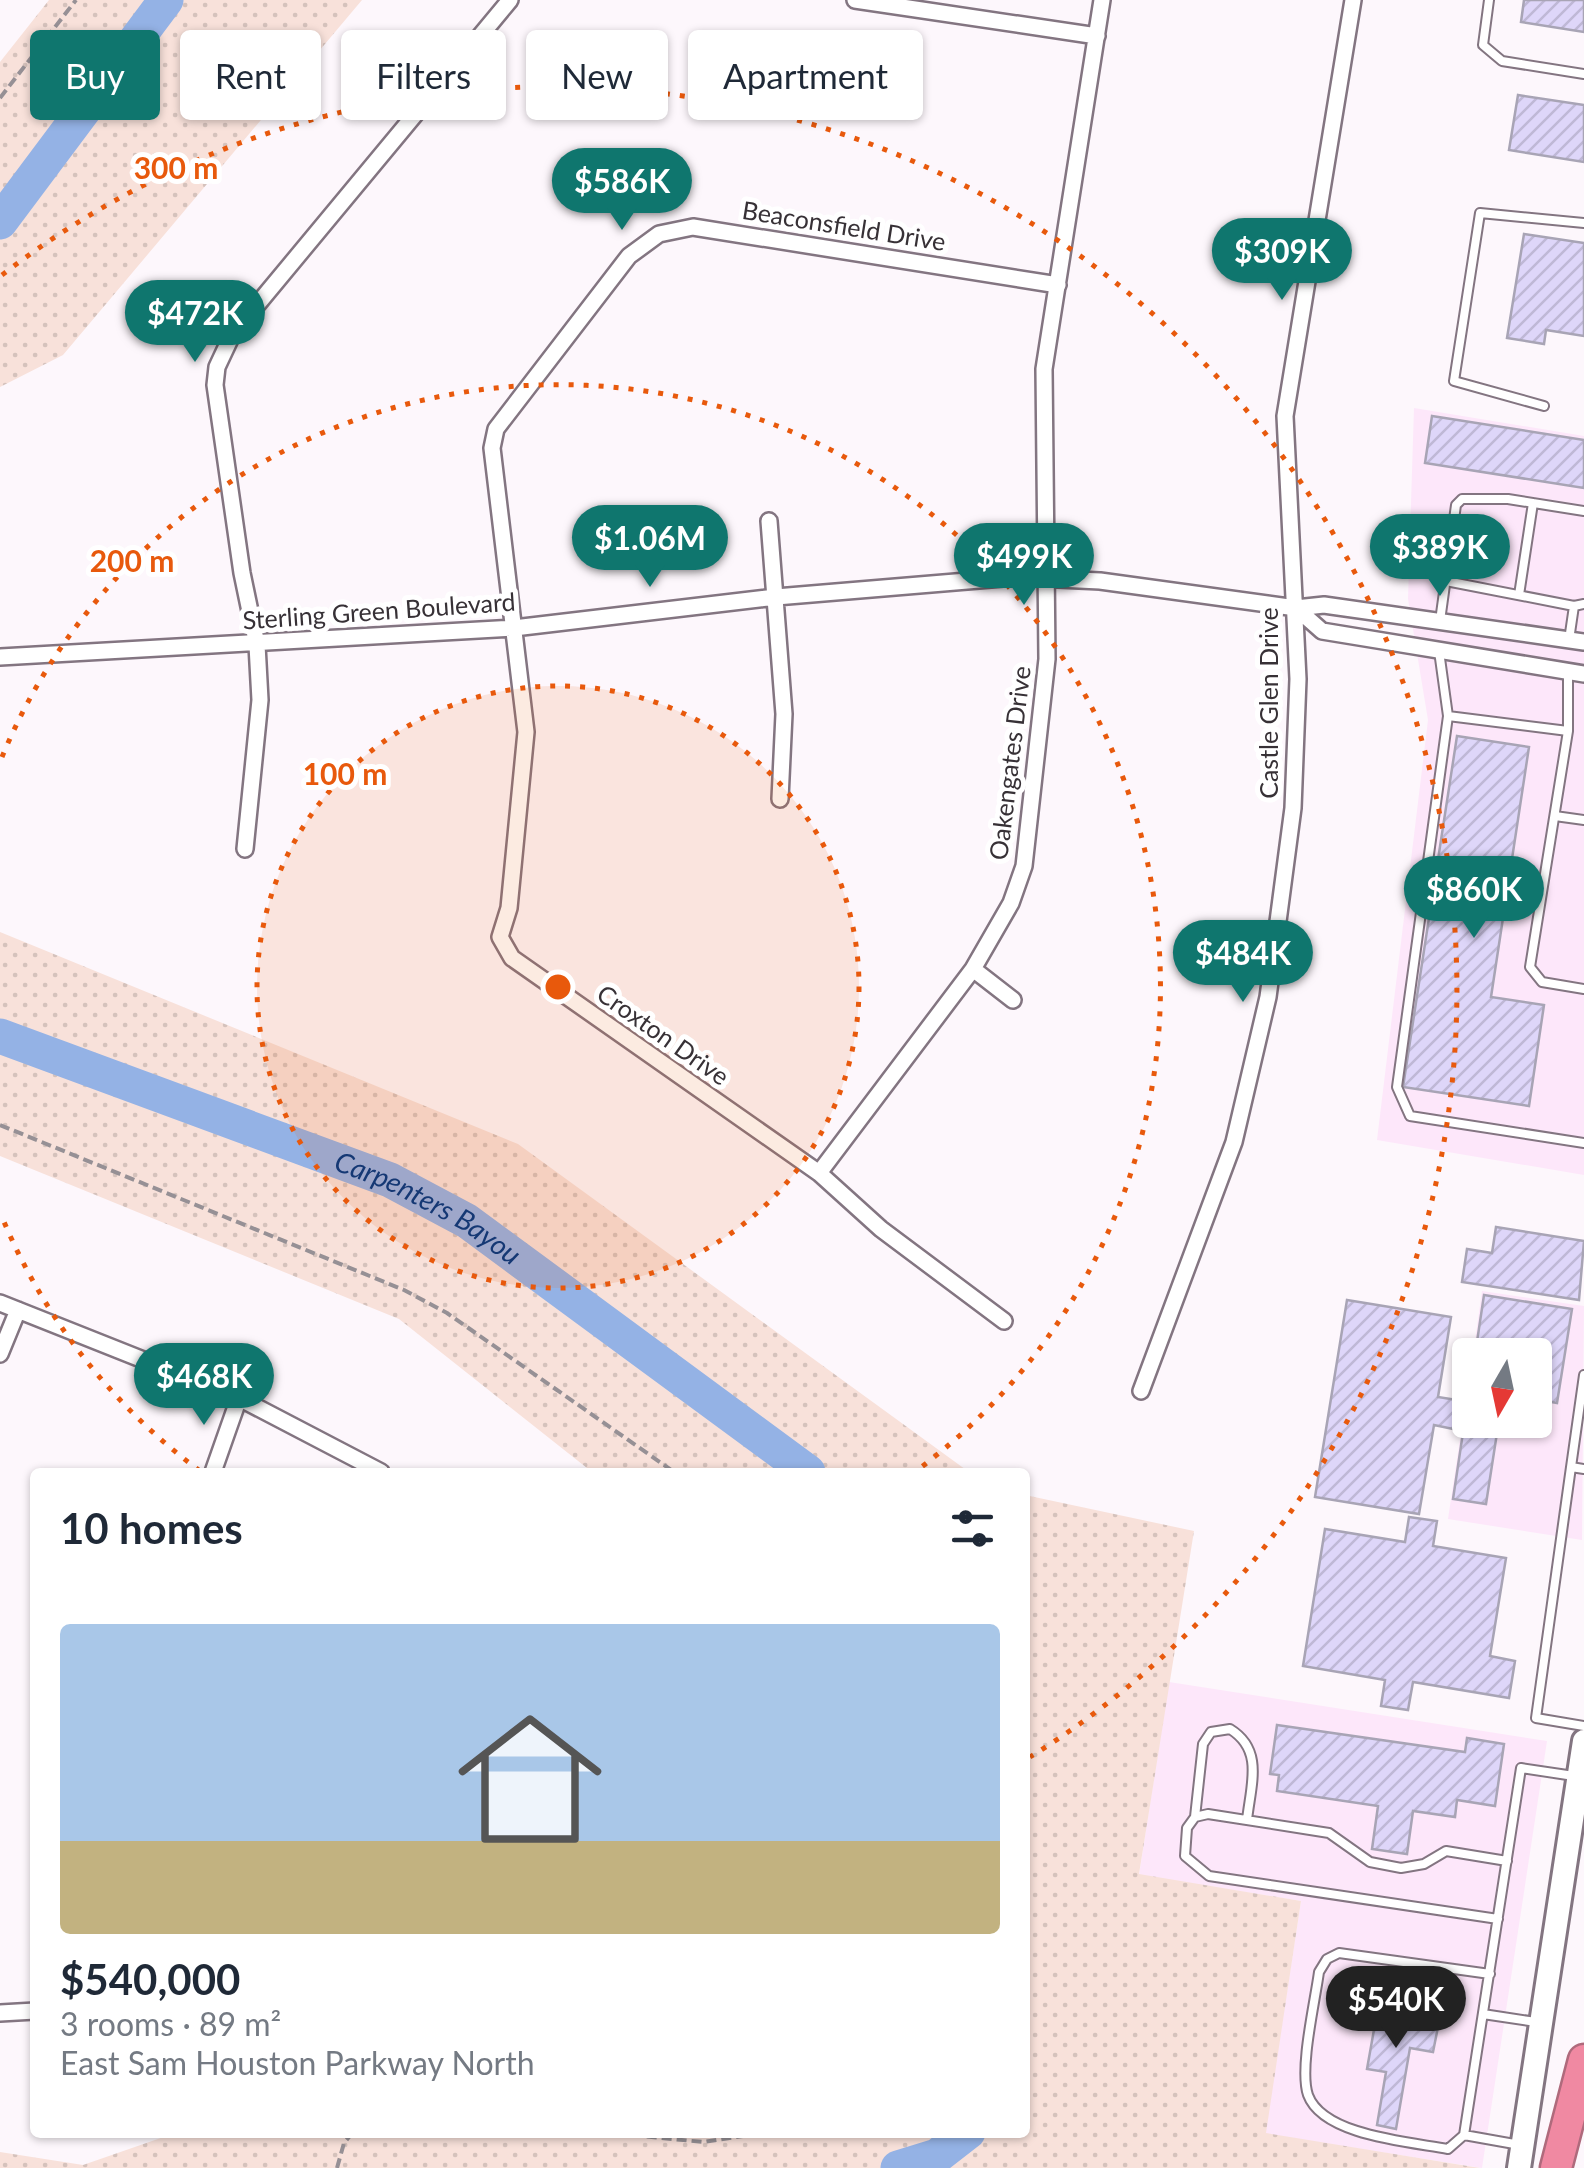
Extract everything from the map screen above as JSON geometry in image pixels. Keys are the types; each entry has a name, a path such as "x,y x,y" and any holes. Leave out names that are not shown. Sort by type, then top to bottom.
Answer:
{"highway":[{"path":"1556,2168 1584,2060"}],"main road":[{"path":"1520,2157 1584,1742"}],"street":[{"path":"245,849 260,700 257,645 219,426 218,367 232,335 510,0"},
{"path":"855,0 1096,36"},
{"name":"Oakengates Drive","path":"819,1173 973,970 1003,920 1024,866 1047,660 1044,369 1102,0"},
{"name":"Castle Glen Drive","path":"1141,1391 1234,1142 1257,1051 1294,808 1296,608 1287,530 1285,416 1353,0"},
{"name":"Beaconsfield Drive","path":"514,628 492,448 496,429 628,256 659,234 692,227 1058,285"},
{"path":"770,521 784,714 780,798"},
{"name":"Sterling Green Boulevard","path":"0,657 514,628 776,597 1044,578 1296,608 1324,605 1577,641"},
{"name":"Sterling Green Boulevard","path":"1296,608 1322,630 1576,673"},
{"path":"1439,651 1440,621"},
{"name":"Croxton Drive","path":"514,628 526,732 508,908 500,937 525,971 819,1173 880,1229 1004,1321"},
{"path":"973,970 1013,1000"},
{"path":"0,1303 239,1398 374,1468"},
{"path":"0,1354 18,1310"},
{"path":"214,1468 239,1398"},
{"path":"0,2013 30,2010"}],"lane":[{"path":"1490,0 1483,45 1502,61 1584,74"},
{"path":"1544,406 1454,381 1480,212 1584,222"},
{"path":"1440,621 1456,505 1462,499 1584,511"},
{"path":"1519,595 1533,503"},
{"path":"1446,581 1579,605 1577,641"},
{"path":"1439,651 1448,716 1397,1087 1410,1116 1584,1143"},
{"path":"1576,673 1530,968 1542,982 1584,989"},
{"path":"1448,716 1568,732"},
{"path":"1554,816 1584,820"},
{"path":"1584,1375 1536,1718 1584,1726"},
{"path":"1572,1467 1584,1469"},
{"path":"1247,1820 1254,1753 1247,1740 1230,1729 1211,1732 1203,1744 1195,1817 1187,1828 1185,1856 1209,1876 1498,1919"},
{"path":"1490,1974 1339,1953 1327,1959 1318,1972 1306,2080 1309,2098 1326,2116 1358,2133 1448,2149 1464,2135 1490,1974 1521,1768 1578,1777"},
{"path":"1195,1817 1208,1814 1329,1833 1370,1862 1401,1868 1424,1864 1446,1851 1507,1861"},
{"path":"1483,2014 1541,2023"},
{"path":"1464,2135 1520,2157"}],"path":[{"path":"0,98 76,0"},
{"path":"0,1125 404,1290 447,1312 668,1468"},
{"path":"337,2168 337,2160 350,2138"},
{"path":"663,2138 703,2142 729,2138"}],"shaded area":[{"path":"49,0 362,0 321,49 321,30 180,30 180,120 261,120 63,355 0,387 0,62"},
{"path":"1414,408 1584,436 1584,1175 1377,1140 1428,720 1408,599"},
{"path":"0,932 518,1144 964,1468 587,1468 399,1319 0,1156"},
{"path":"1482,1291 1584,1306 1582,1540 1448,1519 1460,1438 1552,1438 1552,1338 1475,1338"},
{"path":"1030,1496 1194,1531 1139,1874 1301,1901 1266,2133 1480,2168 0,2168 0,2152 83,2165 161,2138 1030,2138"},
{"path":"1169,1682 1547,1741 1482,2168 1265,2134 1301,1901 1139,1875"}],"building":[{"path":"1524,0 1584,0 1584,32 1521,22"},
{"path":"1518,95 1584,105 1584,162 1509,150"},
{"path":"1524,234 1584,243 1584,336 1546,330 1544,344 1507,338"},
{"path":"1432,416 1584,440 1584,488 1425,463"},
{"path":"1457,736 1529,747 1491,997 1544,1005 1529,1106 1403,1087"},
{"path":"1496,1227 1584,1241 1579,1300 1462,1282 1467,1249 1492,1253"},
{"path":"1484,1295 1572,1309 1557,1403 1552,1402 1552,1338 1478,1338"},
{"path":"1347,1300 1451,1317 1438,1397 1452,1399 1452,1429 1434,1425 1419,1514 1315,1497"},
{"path":"1462,1438 1496,1438 1486,1504 1453,1499"},
{"path":"1409,1517 1437,1521 1433,1546 1506,1558 1490,1656 1515,1661 1509,1698 1413,1682 1408,1710 1381,1706 1385,1680 1303,1666 1325,1529 1405,1542"},
{"path":"1277,1725 1465,1752 1467,1738 1504,1744 1495,1806 1457,1800 1455,1817 1413,1811 1407,1854 1372,1849 1378,1806 1277,1791 1279,1775 1270,1774"},
{"path":"1380,1996 1419,2003 1415,2023 1438,2027 1433,2052 1410,2048 1396,2129 1377,2125 1386,2072 1367,2069"}],"waterway":[{"name":"Carpenters Bayou","path":"0,222 166,0"},
{"name":"Carpenters Bayou","path":"0,1036 390,1180 467,1221 803,1468"},
{"name":"Carpenters Bayou","path":"898,2168 937,2156 960,2138"}]}
